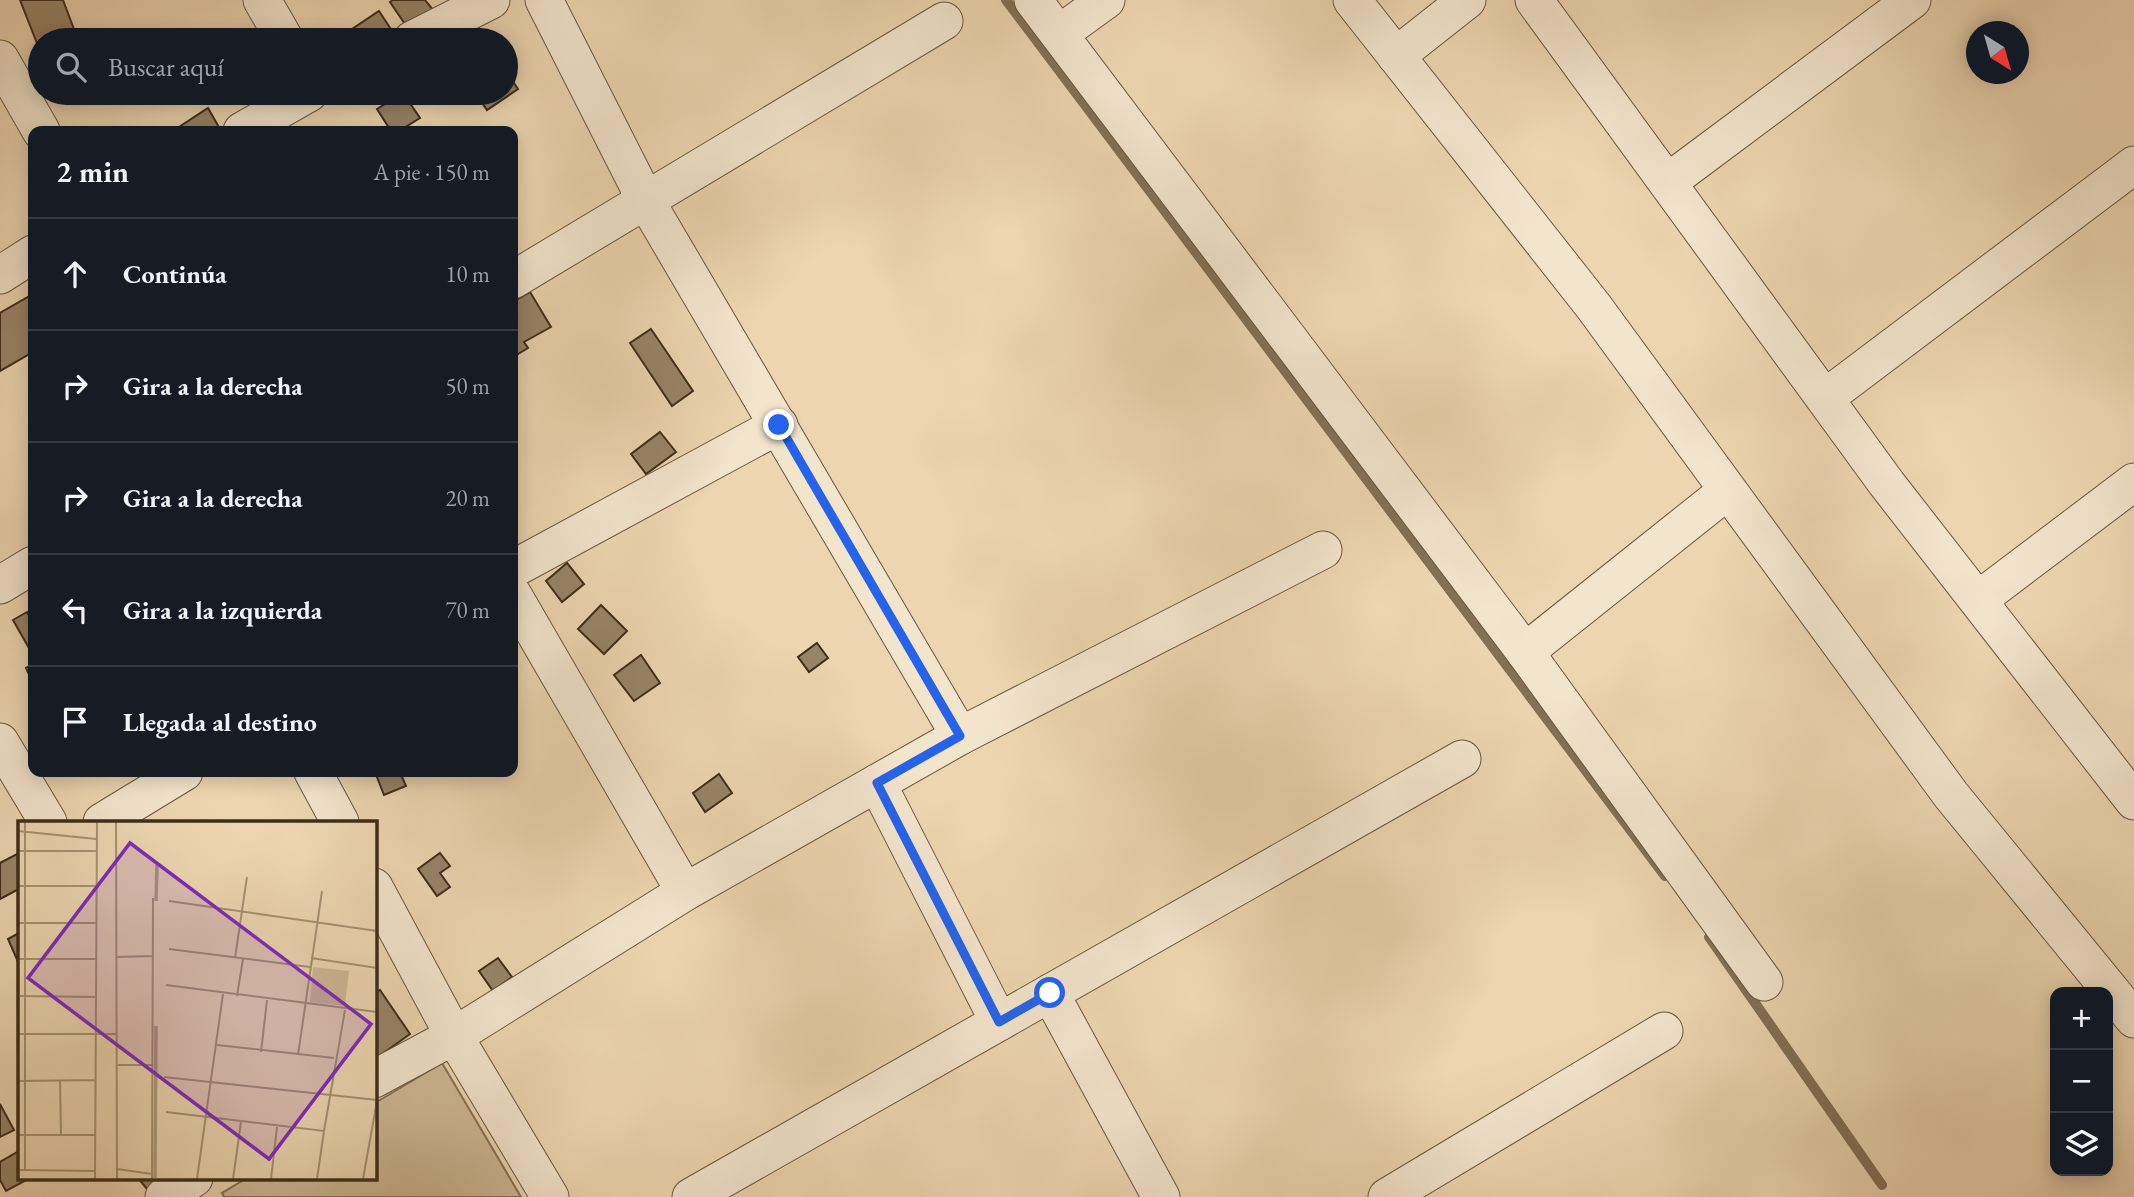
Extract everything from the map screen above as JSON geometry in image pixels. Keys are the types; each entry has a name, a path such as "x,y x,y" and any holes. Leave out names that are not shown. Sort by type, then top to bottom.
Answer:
{"street":[{"path":"262,0 278,28"},
{"path":"436,28 491,0"},
{"path":"544,0 646,201 960,736"},
{"path":"1033,0 1525,652 1764,982"},
{"path":"1059,34 1106,0"},
{"path":"1352,0 1594,307 1951,796 2134,1019"},
{"path":"1396,56 1467,0"},
{"path":"1534,0 1887,484 2134,801"},
{"path":"1668,183 1912,0"},
{"path":"518,277 944,21"},
{"path":"0,59 38,126"},
{"path":"251,126 288,105"},
{"path":"1825,398 2134,165"},
{"path":"0,275 28,257"},
{"path":"518,566 779,425"},
{"path":"1978,600 2134,482"},
{"path":"1525,652 1727,491"},
{"path":"376,1078 454,1036 685,892 960,736 1323,550"},
{"path":"0,585 28,568"},
{"path":"518,604 685,892"},
{"path":"0,742 47,821"},
{"path":"691,1197 1462,759"},
{"path":"104,821 176,777"},
{"path":"316,777 339,821"},
{"path":"877,783 999,1022"},
{"path":"376,891 454,1036 550,1197"},
{"path":"1050,993 1161,1197"},
{"path":"1387,1197 1664,1031"},
{"path":"164,1197 191,1180"}],"shaded area":[{"path":"442,1063 521,1197 224,1197 222,1193 244,1180 376,1180 376,1102"}],"building":[{"path":"20,0 63,0 74,28 31,28"},
{"path":"425,0 434,11 412,28 408,28 390,2"},
{"path":"379,11 390,28 354,28"},
{"path":"384,105 411,105 420,118 407,126 388,126 377,109"},
{"path":"208,108 218,126 181,126"},
{"path":"530,292 551,327 524,342 528,348 518,354 518,299"},
{"path":"28,297 28,355 0,371 0,313"},
{"path":"651,329 693,391 672,406 630,343"},
{"path":"660,432 676,452 646,474 631,454"},
{"path":"567,563 584,584 562,602 546,581"},
{"path":"601,605 627,631 604,654 578,629"},
{"path":"27,612 28,646 13,620"},
{"path":"817,643 828,658 809,672 798,657"},
{"path":"641,655 660,683 634,701 614,675"},
{"path":"719,774 732,793 705,812 693,793"},
{"path":"377,777 402,777 406,786 384,795"},
{"path":"440,853 450,866 440,873 450,887 437,896 418,869"},
{"path":"17,854 18,856 18,890 0,899 0,863"},
{"path":"18,934 18,962 8,939"},
{"path":"498,958 512,977 493,991 479,971"},
{"path":"380,990 410,1034 376,1058 376,993"},
{"path":"0,1104 14,1130 0,1137"},
{"path":"18,1152 18,1180 26,1180 6,1191 0,1180 0,1162"},
{"path":"140,1180 168,1180 151,1194"}],"waterway":[{"path":"1006,0 1665,876"},
{"path":"1709,937 1882,1185"}],"route":[{"path":"779,425 960,736 877,783 999,1022 1050,993"}]}
